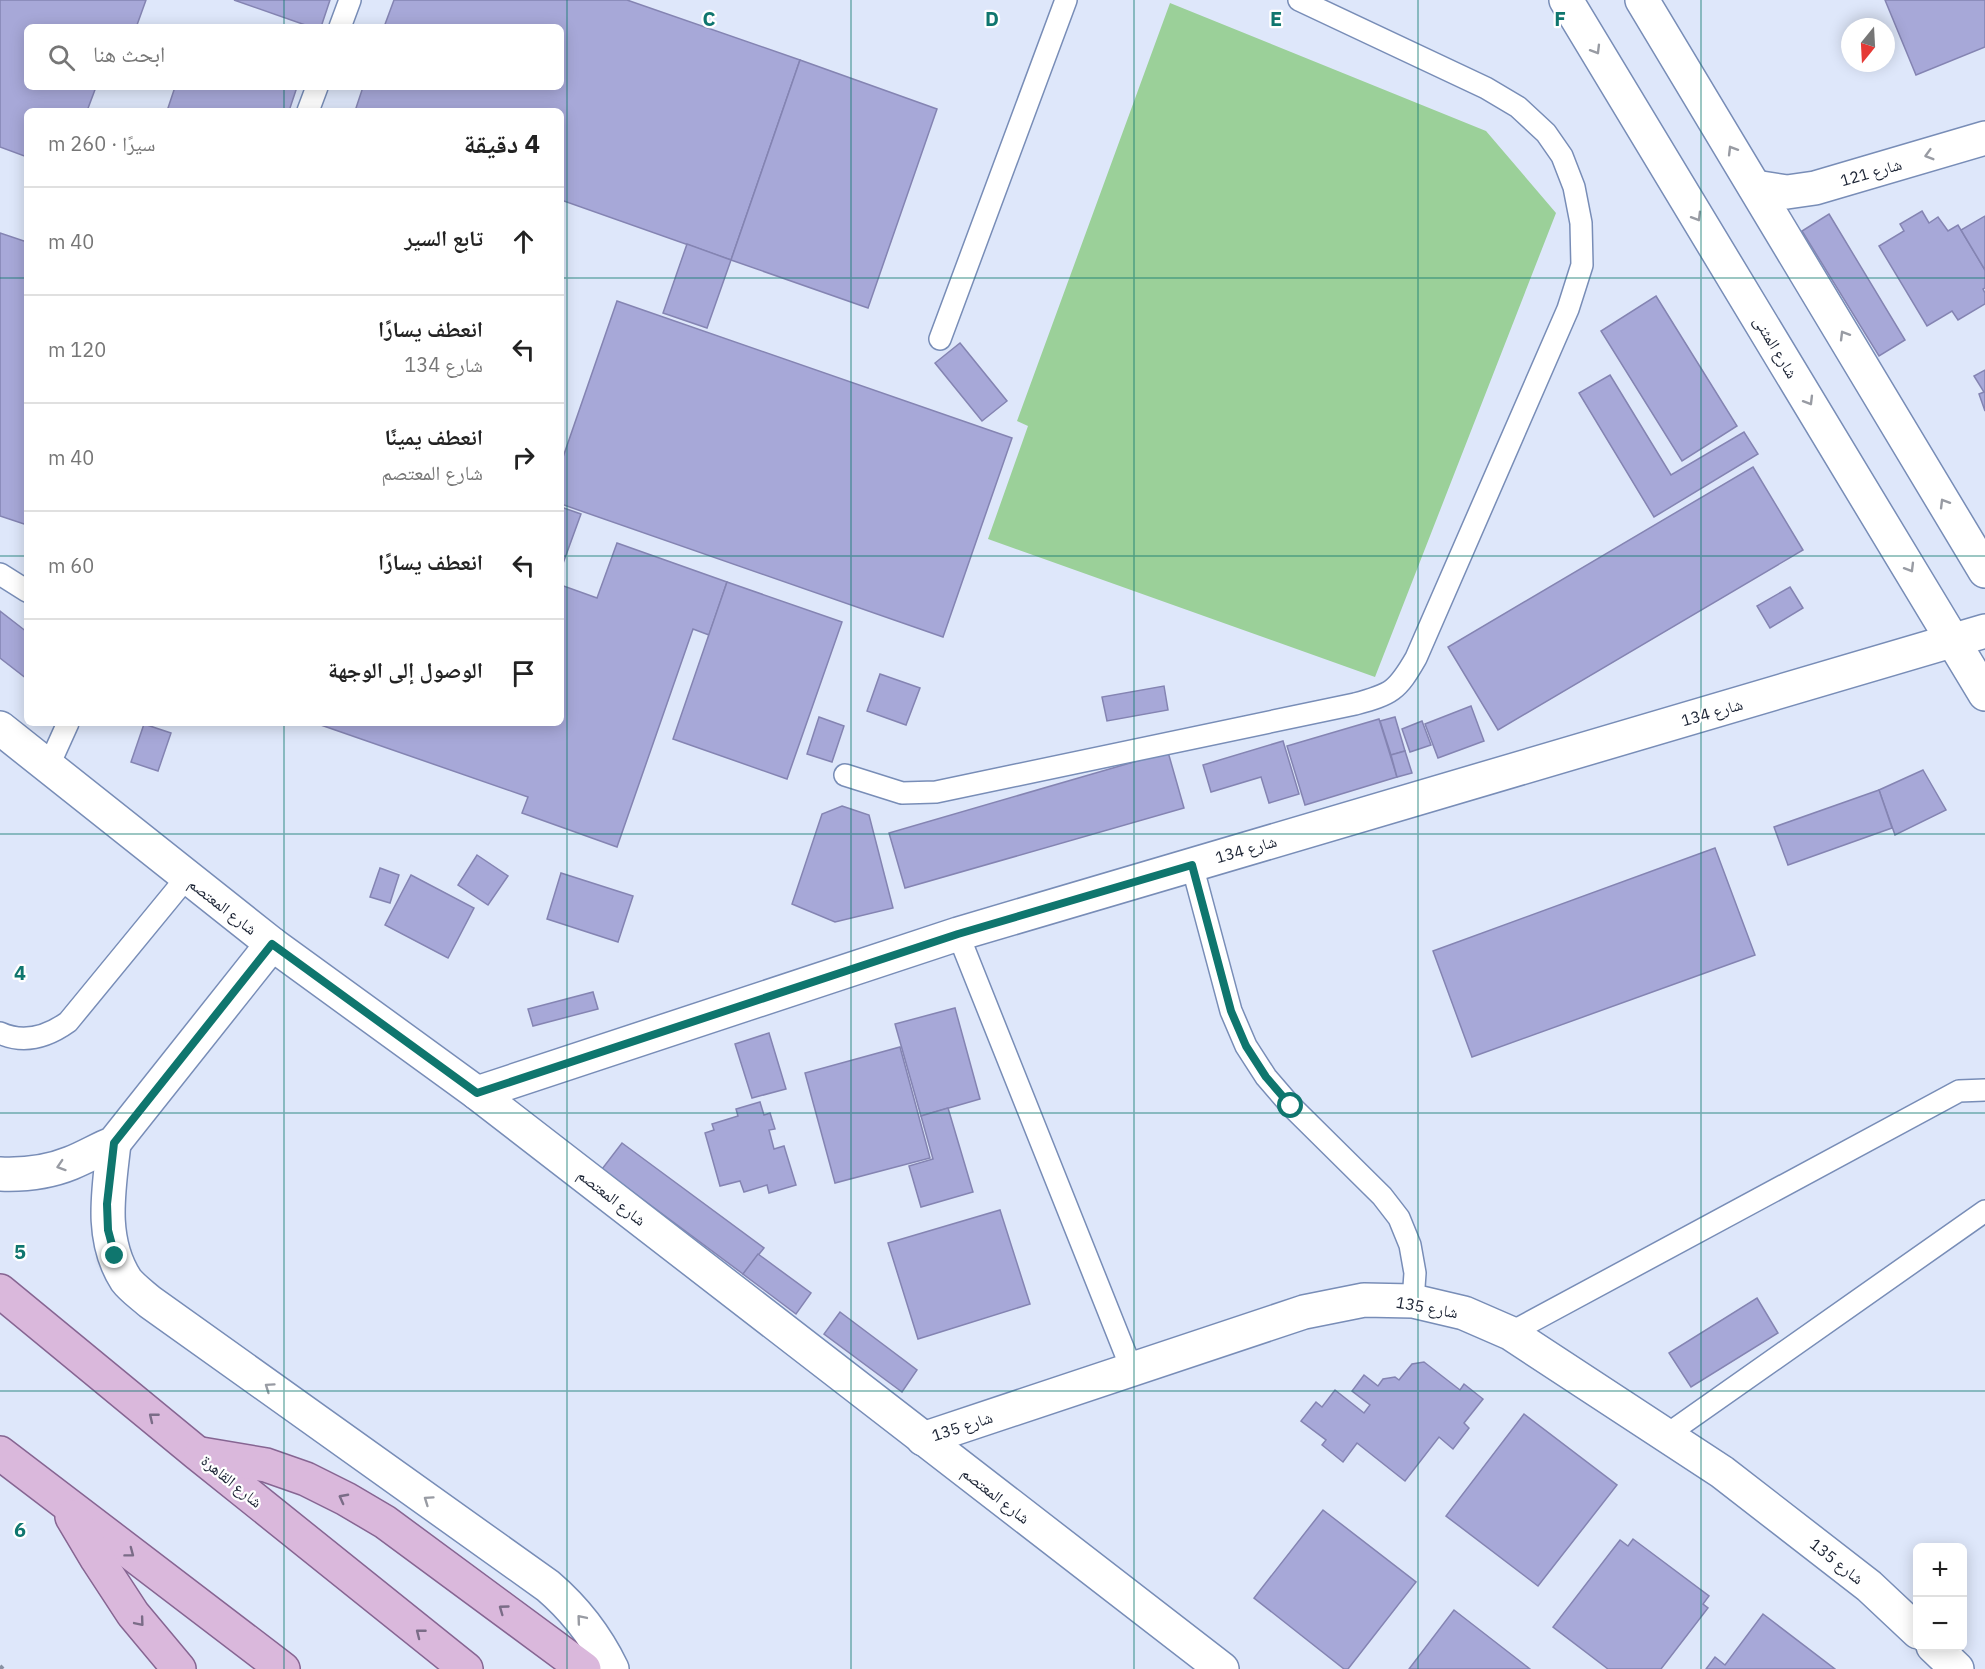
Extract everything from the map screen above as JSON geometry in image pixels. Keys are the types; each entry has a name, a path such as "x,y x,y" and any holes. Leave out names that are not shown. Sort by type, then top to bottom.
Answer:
{"main road":[{"name":"شارع القاهرة","path":"0,1291 198,1454 466,1669"},
{"path":"0,1453 283,1669"},
{"path":"198,1454 266,1465 306,1479 346,1499 385,1522 584,1669"},
{"path":"63,1502 133,1614 179,1669"}],"street":[{"name":"شارع المثنى","path":"1566,0 1985,694"},
{"path":"1642,0 1985,571"},
{"name":"شارع 121","path":"1755,187 1786,192 1815,188 1985,138"},
{"name":"شارع 134","path":"477,1093 958,934 1985,631"},
{"name":"شارع المعتصم","path":"0,728 272,944 477,1093 1222,1669"},
{"path":"0,1174 50,1170 114,1143 272,944"},
{"path":"114,1143 107,1204 108,1230 115,1256 127,1281 150,1302 548,1586 586,1624 612,1669"},
{"name":"شارع 135","path":"923,1438 1304,1312 1364,1300 1413,1301 1464,1313 1510,1333 1722,1472 1869,1586 1913,1628"},
{"path":"1938,1651 1957,1669"}],"lane":[{"path":"341,24 350,0"},
{"path":"940,339 1066,0"},
{"path":"845,775 902,793 936,792 1355,704 1379,698 1395,689 1406,676 1416,658 1568,309 1582,265 1581,223 1574,187 1562,156 1546,133 1518,107 1486,88 1299,0"},
{"path":"309,108 316,90"},
{"path":"0,574 24,589"},
{"path":"49,765 67,726"},
{"path":"1192,865 1231,1011 1246,1046 1266,1077 1291,1106 1382,1196 1398,1218 1410,1245 1415,1273 1413,1301"},
{"path":"0,1033 19,1039 35,1038 52,1033 68,1022 187,877"},
{"path":"958,934 1132,1370"},
{"path":"1510,1333 1959,1091 1985,1090"},
{"path":"1665,1436 1985,1211"}],"green space":[{"path":"1170,3 1486,131 1556,213 1375,677 988,539 1028,426 1017,421"}],"building":[{"path":"0,0 146,0 137,24 24,24 24,90 95,90 88,108 24,108 24,156 0,147"},
{"path":"234,0 330,0 322,24 302,24"},
{"path":"394,0 627,0 800,60 731,260 564,201 564,108 356,108 362,90 564,90 564,24 385,24"},
{"path":"1885,0 1985,0 1985,47 1916,75 1895,24 1895,18 1892,18"},
{"path":"800,60 937,109 868,308 731,260"},
{"path":"174,90 296,90 290,108 168,108"},
{"path":"1922,211 1929,223 1938,217 1948,231 1958,225 1985,270 1985,288 1983,289 1985,304 1958,320 1952,311 1927,326 1879,246 1904,231 1900,224"},
{"path":"1829,214 1905,340 1879,356 1802,231"},
{"path":"1985,216 1985,270 1961,230"},
{"path":"0,233 24,241 24,524 0,516"},
{"path":"687,244 731,260 707,328 663,313"},
{"path":"1656,296 1737,426 1682,461 1601,331"},
{"path":"617,301 1012,438 943,637 564,505 564,454"},
{"path":"960,343 1007,401 982,421 935,363"},
{"path":"1985,370 1985,411 1979,394 1984,392 1974,376"},
{"path":"1610,375 1671,475 1744,432 1758,454 1654,517 1579,393"},
{"path":"1753,467 1803,550 1498,730 1448,647"},
{"path":"564,508 581,514 564,561"},
{"path":"617,543 727,582 709,635 693,629 617,847 522,813 528,797 324,726 564,726 564,586 597,598"},
{"path":"727,582 842,622 787,779 673,739"},
{"path":"1790,587 1803,608 1770,628 1757,606"},
{"path":"0,611 24,630 24,677 0,658"},
{"path":"880,674 920,688 906,725 867,711"},
{"path":"1164,686 1168,710 1107,721 1102,697"},
{"path":"1471,706 1484,741 1438,758 1425,724"},
{"path":"819,717 844,726 832,762 807,754"},
{"path":"1395,717 1405,751 1391,755 1380,721"},
{"path":"1379,719 1397,777 1305,805 1287,746"},
{"path":"1422,721 1431,745 1410,752 1402,729"},
{"path":"143,726 171,733 158,771 131,762"},
{"path":"1283,741 1299,794 1269,803 1261,777 1211,792 1203,765"},
{"path":"1405,751 1412,773 1397,777 1391,755"},
{"path":"1168,752 1184,808 905,888 889,833"},
{"path":"1923,770 1946,810 1895,835 1879,790"},
{"path":"1879,790 1892,828 1788,865 1774,827"},
{"path":"842,806 869,815 893,908 835,922 792,904 822,814"},
{"path":"1715,848 1755,955 1472,1057 1433,951"},
{"path":"477,855 508,876 488,905 458,885"},
{"path":"380,868 399,875 390,903 370,897"},
{"path":"561,873 633,896 618,942 547,919"},
{"path":"411,875 474,908 448,958 385,925"},
{"path":"593,992 598,1009 533,1026 528,1009"},
{"path":"955,1008 980,1099 921,1116 895,1024"},
{"path":"769,1033 786,1089 752,1098 735,1044"},
{"path":"900,1047 930,1158 835,1183 805,1073"},
{"path":"760,1102 764,1115 770,1113 775,1129 769,1130 774,1149 784,1146 796,1185 769,1193 767,1185 744,1192 740,1181 720,1186 705,1133 714,1130 712,1124 738,1116 736,1109"},
{"path":"948,1108 973,1192 921,1207 909,1166 933,1159 921,1116"},
{"path":"622,1143 764,1248 743,1274 602,1169"},
{"path":"1000,1210 1030,1304 918,1339 888,1243"},
{"path":"758,1254 811,1293 796,1314 743,1274"},
{"path":"1757,1298 1778,1333 1691,1387 1669,1353"},
{"path":"840,1312 917,1370 902,1392 824,1334"},
{"path":"1424,1362 1460,1390 1464,1384 1483,1399 1464,1423 1469,1428 1453,1449 1439,1437 1405,1481 1357,1443 1343,1462 1322,1445 1326,1440 1301,1421 1316,1402 1322,1407 1335,1390 1364,1413 1370,1405 1352,1391 1364,1375 1378,1386 1383,1379 1395,1377 1399,1380 1412,1364"},
{"path":"1524,1414 1617,1485 1538,1586 1446,1516"},
{"path":"1323,1510 1416,1582 1348,1669 1344,1669 1254,1598"},
{"path":"1633,1539 1709,1596 1703,1604 1708,1608 1661,1669 1608,1669 1553,1627 1620,1540 1628,1546"},
{"path":"1454,1610 1530,1669 1409,1669"},
{"path":"1763,1614 1835,1669 1706,1669 1715,1657 1725,1665"}],"route":[{"path":"115,1256 108,1230 107,1204 114,1143 272,944 477,1093 958,934 1192,865 1231,1011 1246,1046 1266,1077 1291,1106"}]}
